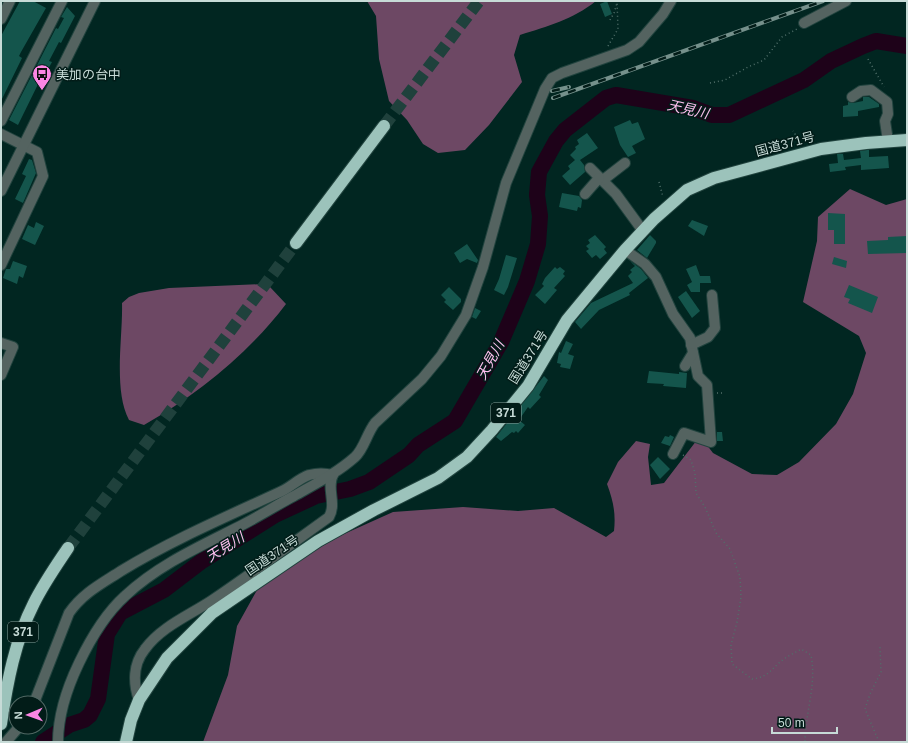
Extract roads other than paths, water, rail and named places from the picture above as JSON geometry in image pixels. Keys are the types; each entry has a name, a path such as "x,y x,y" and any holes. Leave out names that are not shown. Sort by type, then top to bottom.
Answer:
{"highway":[{"path":"296,243 384,126"},
{"name":"国道371号","path":"126,742 131,720 139,700 167,658 212,613 318,541 374,510 438,478 467,457 492,430 528,386 567,320 625,250 687,190 714,178 821,149 907,140"},
{"name":"371","path":"1,724 10,674 33,604 49,576 68,548"}],"street":[{"path":"1,20 10,1"},
{"path":"1,191 95,1"},
{"path":"58,740 59,725 66,695 84,651 112,610 125,596 173,561 331,478 357,456 369,430 422,379 441,356 455,335 470,305 493,235 506,183 545,89 552,78 627,50 639,42 663,14 671,1"},
{"path":"802,25 846,1"},
{"path":"1,121 58,2"},
{"path":"852,97 861,91 871,90 887,102 888,114 885,121 888,141"},
{"path":"1,98 10,102"},
{"path":"1,134 38,152 43,176 1,265"},
{"path":"585,194 601,179 625,163"},
{"path":"590,168 601,179 643,231"},
{"path":"625,250 645,264 656,277 673,314 690,338 698,376 707,385 711,442 684,433 674,452"},
{"path":"685,366 692,349 708,337 715,328 712,295"},
{"path":"1,343 13,347 1,376"},
{"path":"37,695 69,613 78,600 88,592 148,556 210,523 281,492 305,477 316,474 331,478"},
{"path":"139,700 135,691 135,673 143,650 164,629 203,606 272,560 329,517 333,506 331,478"}],"waterway":[{"name":"天見川","path":"43,742 69,725 84,720 90,715 98,699 107,634 120,613 164,590 202,561 275,515 316,496 350,489 369,482 409,455 418,445 455,421 501,342 527,281 538,244 540,216 537,195 539,172 556,141 565,130 606,98 616,95 693,108 712,115 729,115 804,80 831,61 863,46 876,41 907,46"}],"tunnel":[{"path":"384,126 479,1"},
{"path":"68,548 296,243"}],"railway":[{"path":"553,98 823,1"},
{"path":"552,91 569,87"}],"place":[{"name":"美加の台中","path":"42,91"}]}
